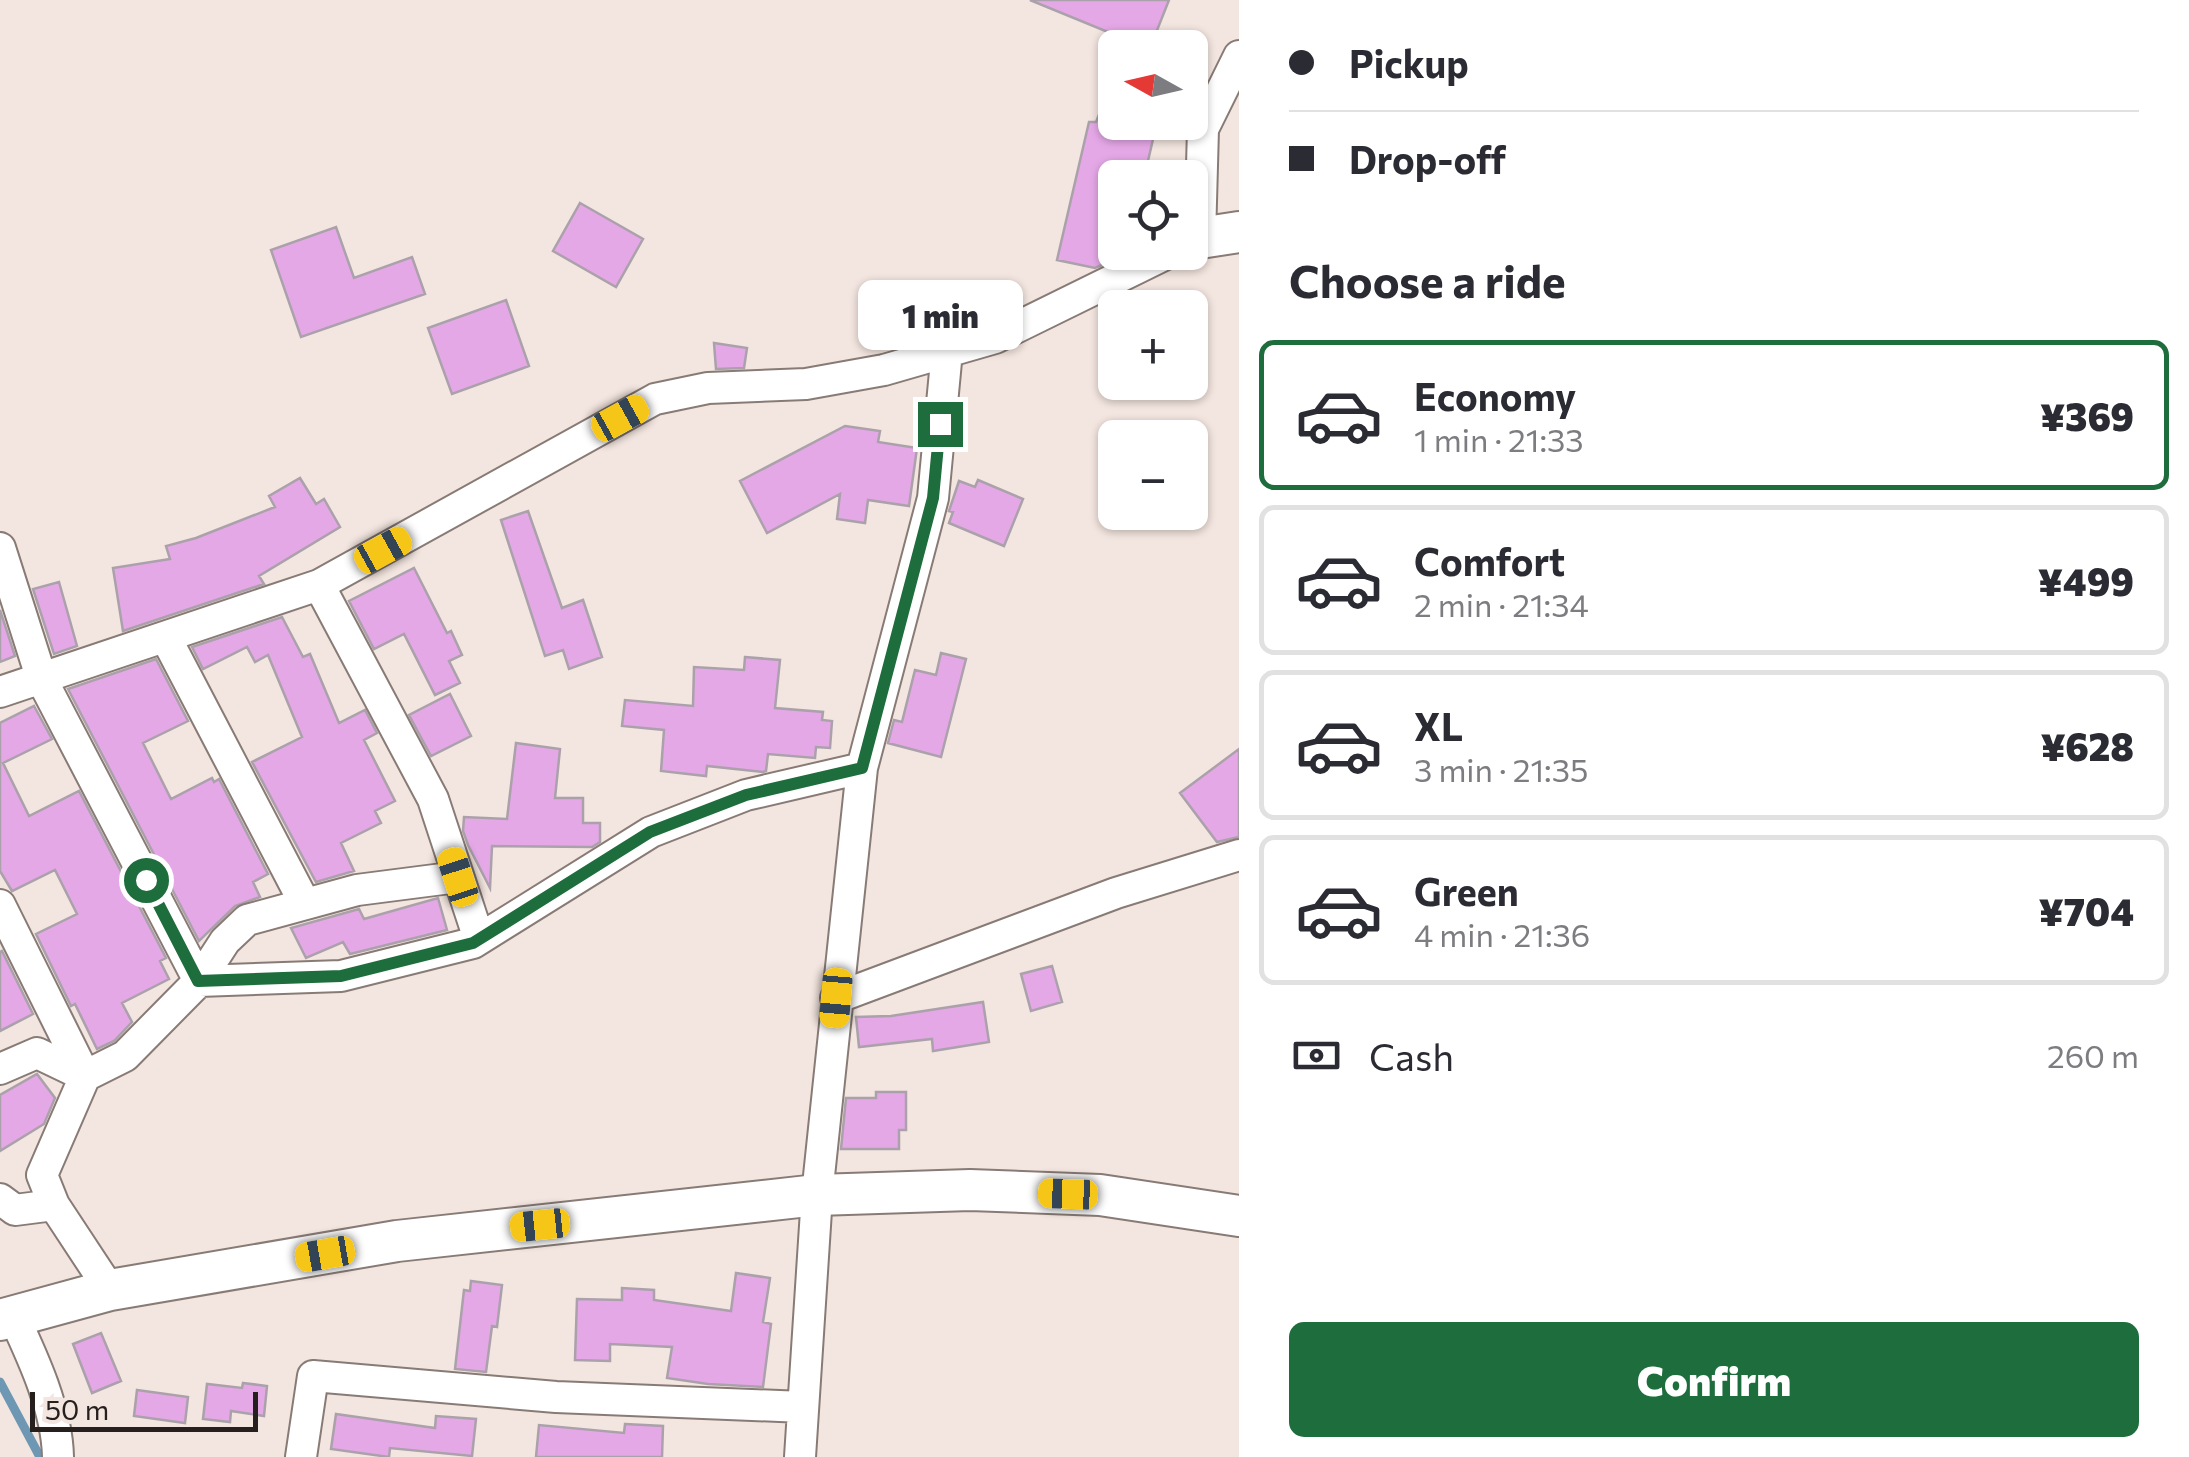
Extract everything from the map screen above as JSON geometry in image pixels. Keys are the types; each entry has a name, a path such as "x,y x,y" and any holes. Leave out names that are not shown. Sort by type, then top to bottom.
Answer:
{"street":[{"path":"1202,160 1203,129 1239,56"},
{"path":"0,692 319,585 655,399 708,388 806,384 884,370 995,338 1139,270"},
{"path":"800,1457 817,1194 862,768 933,498 947,351"},
{"path":"0,548 42,680 198,981"},
{"path":"319,585 433,800 480,938"},
{"path":"166,638 304,902"},
{"path":"198,981 341,976 473,943 650,832 746,795 862,768"},
{"path":"836,998 1116,894 1239,855"},
{"path":"110,1290 54,1206 42,1174 85,1076 125,1056 198,981 225,940 247,920 357,890 458,877"},
{"path":"0,905 85,1076"},
{"path":"0,1069 37,1053 85,1076"},
{"path":"58,1457 58,1436 31,1355 6,1317 110,1290 397,1241 817,1194 970,1190 1100,1195 1239,1216"},
{"path":"0,1198 15,1210 54,1206"},
{"path":"301,1457 312,1376 556,1397 803,1407"}],"building":[{"path":"1030,0 1169,0 1157,30 1103,30"},
{"path":"1098,117 1098,140 1153,140 1148,160 1098,160 1095,268 1057,260 1089,122 1096,122"},
{"path":"580,203 643,239 616,287 553,251"},
{"path":"336,227 354,278 412,257 425,294 301,337 271,250"},
{"path":"506,300 529,366 452,394 428,328"},
{"path":"714,343 747,348 744,368 716,369"},
{"path":"845,426 880,431 878,442 917,448 909,506 868,500 865,523 837,519 840,494 767,533 740,481"},
{"path":"300,478 316,504 324,499 340,527 259,576 264,584 123,631 113,568 170,559 166,546 275,507 269,496"},
{"path":"978,480 1023,499 1004,546 949,523 959,481 975,487"},
{"path":"528,511 562,608 583,600 602,657 569,669 563,650 545,656 501,520"},
{"path":"414,568 462,655 449,661 460,683 435,695 404,634 374,649 349,601"},
{"path":"59,582 77,646 54,654 33,589"},
{"path":"0,610 15,656 0,662"},
{"path":"282,617 303,657 310,654 339,723 365,710 377,733 364,740 395,801 375,811 381,823 341,843 354,871 316,882 252,762 302,737 268,655 255,662 247,647 203,669 192,647"},
{"path":"941,653 966,659 941,757 888,743 894,720 902,722 915,670 936,675"},
{"path":"745,657 780,660 775,708 823,712 822,720 832,721 830,748 816,747 815,758 768,754 763,772 707,766 706,776 661,771 664,730 622,726 625,700 693,706 694,667 744,670"},
{"path":"156,659 188,721 143,743 171,799 212,778 214,782 219,779 268,874 253,882 260,897 235,906 199,941 68,689"},
{"path":"450,694 471,736 431,756 409,715"},
{"path":"34,706 52,739 3,763 29,816 79,791 166,958 160,961 169,979 122,1003 132,1022 114,1041 97,1049 36,934 77,914 55,870 12,891 0,871 0,723"},
{"path":"516,743 560,749 555,798 583,798 583,823 600,823 600,842 592,847 492,846 490,888 468,845 464,817 507,819"},
{"path":"1239,749 1239,837 1217,842 1180,793"},
{"path":"438,898 447,930 350,954 343,942 306,958 291,928 359,909 364,919"},
{"path":"0,952 33,1014 0,1031"},
{"path":"1052,966 1062,1002 1031,1011 1021,974"},
{"path":"983,1002 989,1042 933,1051 932,1039 859,1047 856,1017 891,1016"},
{"path":"37,1074 55,1098 44,1124 0,1151 0,1095"},
{"path":"876,1092 906,1092 906,1130 899,1130 899,1149 841,1149 846,1098 876,1098"},
{"path":"736,1273 770,1278 763,1322 771,1324 763,1387 667,1378 672,1347 610,1344 610,1361 575,1360 577,1299 622,1300 622,1288 654,1290 654,1300 731,1311"},
{"path":"471,1281 502,1285 486,1372 455,1369 464,1290 470,1291"},
{"path":"101,1333 121,1381 92,1393 73,1344"},
{"path":"243,1383 267,1386 264,1416 231,1411 230,1422 203,1419 207,1384 242,1388"},
{"path":"137,1390 188,1397 185,1423 134,1416"},
{"path":"336,1414 435,1428 436,1416 476,1419 472,1456 390,1448 389,1457 331,1449"},
{"path":"625,1424 663,1426 662,1457 536,1457 539,1425 624,1433"}],"waterway":[{"path":"0,1382 40,1457"}],"route":[{"path":"146,880 198,981 341,976 473,943 650,832 746,795 862,768 933,498 940,424"}]}
